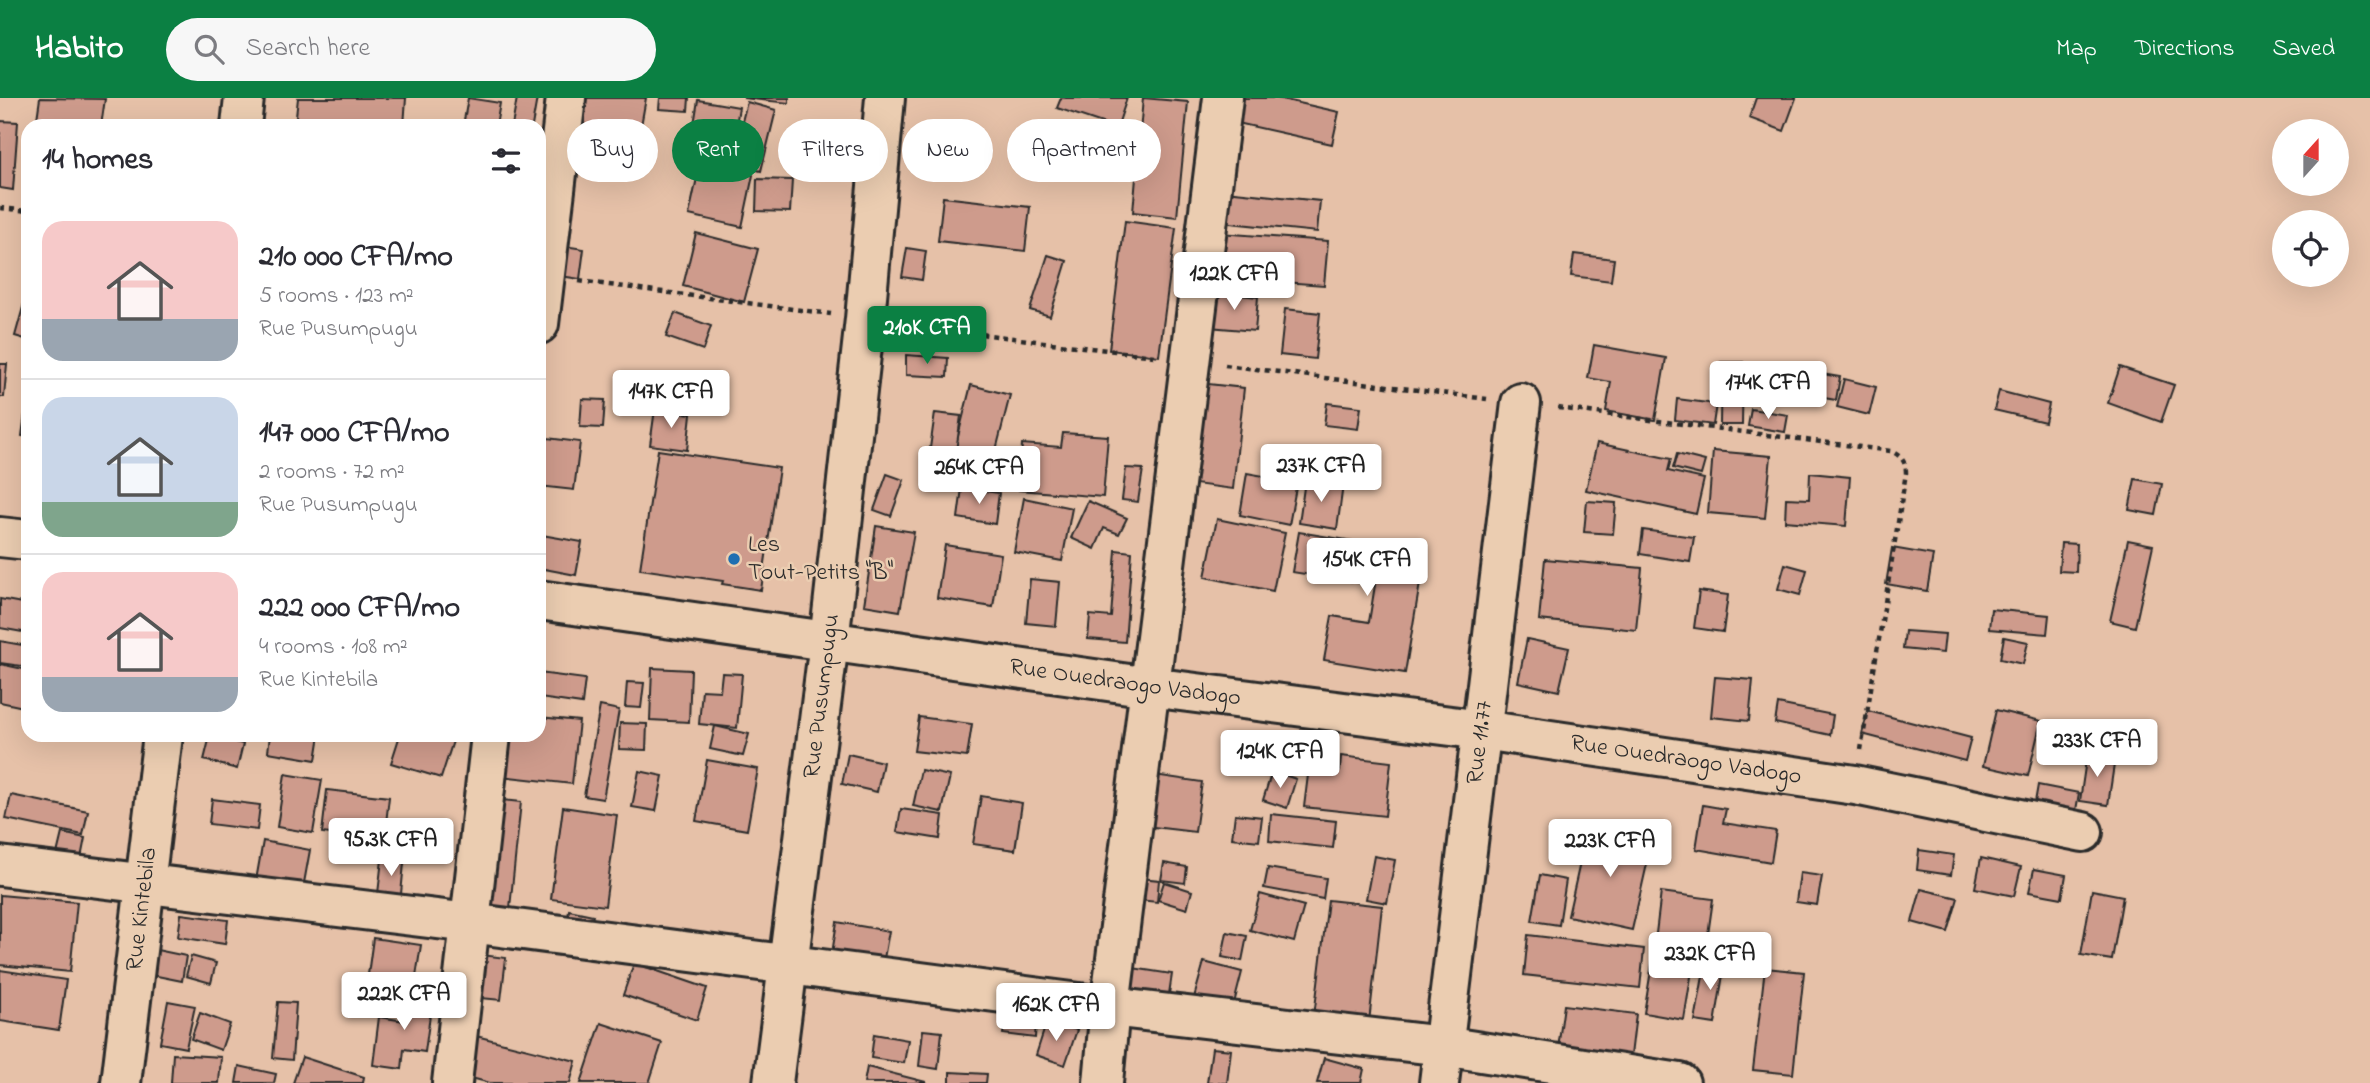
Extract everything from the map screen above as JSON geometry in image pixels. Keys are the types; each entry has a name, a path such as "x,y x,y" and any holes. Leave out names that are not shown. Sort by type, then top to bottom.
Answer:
{"street":[{"path":"242,119 244,98"},
{"path":"546,268 566,98"},
{"name":"Rue Pusumpugu","path":"773,1083 829,642 865,319 885,98"},
{"path":"1103,1083 1110,1007 1223,98"},
{"name":"Rue 11.77","path":"1441,1065 1521,403"},
{"path":"0,537 21,539"},
{"name":"Rue Ouedraogo Vadogo","path":"546,601 1150,687 1482,730 1855,785 2083,832"},
{"name":"Rue Kintebila","path":"121,1083 162,742"},
{"path":"452,1083 490,742"},
{"path":"0,866 470,923 1110,1007 1441,1065 1680,1083"}],"path":[{"path":"0,208 21,210"},
{"path":"546,276 1891,451 1901,456 1906,465 1906,473 1855,785"}],"building":[{"path":"40,98 105,99 102,119 37,119"},
{"path":"298,98 406,98 404,119 296,119"},
{"path":"468,98 500,103 497,119 464,119"},
{"path":"517,98 537,98 533,119 513,119"},
{"path":"583,98 646,98 642,119 580,119"},
{"path":"660,98 689,98 688,111 659,109"},
{"path":"743,98 789,98 789,103"},
{"path":"1061,98 1127,98 1120,119 1090,119 1057,108"},
{"path":"1143,98 1188,102 1177,217 1133,212 1136,182 1161,182 1161,119 1141,119"},
{"path":"1238,98 1277,98 1339,112 1332,144 1233,122"},
{"path":"1756,98 1796,98 1784,131 1749,118"},
{"path":"698,100 739,107 737,119 695,119"},
{"path":"747,102 776,110 764,159 764,119 743,119"},
{"path":"0,121 18,122 13,190 0,188"},
{"path":"764,179 792,182 790,212 756,211 757,182 764,182"},
{"path":"696,182 752,182 742,227 689,215"},
{"path":"1225,191 1320,201 1317,232 1221,222"},
{"path":"943,197 1030,207 1025,251 938,241"},
{"path":"1125,221 1176,228 1159,356 1109,350"},
{"path":"696,233 758,249 744,302 683,286"},
{"path":"1219,233 1328,241 1324,285 1215,277"},
{"path":"546,243 584,249 580,279 546,274"},
{"path":"907,248 926,251 922,280 902,277"},
{"path":"1574,254 1614,259 1611,281 1571,276"},
{"path":"1048,255 1067,261 1050,316 1030,310"},
{"path":"1213,292 1258,297 1255,331 1209,327"},
{"path":"1285,309 1320,313 1315,359 1280,355"},
{"path":"675,313 711,326 703,350 666,337"},
{"path":"21,314 21,338 15,336"},
{"path":"1594,345 1666,358 1655,420 1606,411 1611,382 1588,378"},
{"path":"906,355 948,358 947,377 906,375"},
{"path":"1721,362 1743,362 1742,425 1720,425"},
{"path":"0,364 7,364 4,397 0,397"},
{"path":"1769,365 1840,377 1836,400 1765,388"},
{"path":"2120,367 2174,385 2161,422 2108,403"},
{"path":"1844,379 1876,387 1869,415 1837,407"},
{"path":"1199,383 1244,388 1233,489 1187,483"},
{"path":"971,385 1010,395 992,466 953,456"},
{"path":"1999,391 2049,404 2045,422 1994,410"},
{"path":"582,399 605,400 603,428 580,427"},
{"path":"1677,399 1716,404 1713,425 1675,420"},
{"path":"1327,403 1361,407 1358,429 1324,425"},
{"path":"655,409 691,414 687,450 650,445"},
{"path":"1751,409 1788,415 1785,432 1748,426"},
{"path":"935,413 961,416 955,458 929,455"},
{"path":"1063,433 1108,436 1103,497 1019,490 1022,444 1061,447"},
{"path":"546,438 580,442 574,490 546,487"},
{"path":"1597,443 1671,459 1668,471 1704,479 1696,514 1586,490"},
{"path":"658,450 779,468 761,590 722,584 723,581 640,569"},
{"path":"1713,451 1771,456 1765,518 1708,513"},
{"path":"1677,454 1705,461 1701,475 1673,468"},
{"path":"940,464 977,470 974,486 937,479"},
{"path":"1126,468 1143,469 1138,502 1122,500"},
{"path":"1247,473 1297,482 1289,525 1240,515"},
{"path":"1810,473 1850,477 1846,526 1785,521 1786,498 1809,499"},
{"path":"887,474 904,480 891,516 874,510"},
{"path":"2135,479 2162,484 2156,515 2129,510"},
{"path":"1305,480 1343,485 1337,529 1299,523"},
{"path":"962,488 999,493 995,524 958,518"},
{"path":"1024,498 1072,508 1062,561 1014,552"},
{"path":"1088,501 1127,518 1119,534 1104,528 1095,549 1071,538"},
{"path":"1587,501 1616,503 1613,534 1584,532"},
{"path":"1217,519 1285,533 1273,591 1205,577"},
{"path":"876,526 914,532 900,611 864,605"},
{"path":"1643,530 1694,537 1690,562 1640,554"},
{"path":"1299,532 1425,553 1405,673 1324,660 1332,616 1369,622 1375,585 1292,572"},
{"path":"546,536 582,542 576,575 546,569"},
{"path":"2128,540 2153,545 2135,627 2110,621"},
{"path":"2061,543 2077,544 2076,572 2059,571"},
{"path":"945,545 1001,554 993,607 937,598"},
{"path":"1892,548 1933,555 1927,591 1886,584"},
{"path":"1116,550 1132,552 1125,642 1088,639 1090,615 1111,617"},
{"path":"1545,559 1642,568 1636,630 1539,620"},
{"path":"1785,564 1807,570 1800,595 1778,589"},
{"path":"1030,579 1060,582 1056,626 1026,623"},
{"path":"1699,591 1728,595 1723,632 1694,628"},
{"path":"0,599 21,603 21,632 0,628"},
{"path":"1991,609 2049,615 2047,634 1989,629"},
{"path":"1905,631 1945,634 1943,653 1903,649"},
{"path":"2004,637 2028,642 2023,664 2000,659"},
{"path":"1527,639 1569,648 1559,691 1518,682"},
{"path":"0,641 21,645 21,666 0,663"},
{"path":"0,664 21,668 21,706 0,702"},
{"path":"652,668 691,670 689,722 650,720"},
{"path":"722,673 742,674 737,728 699,724 702,690 720,691"},
{"path":"546,674 585,679 582,704 546,699"},
{"path":"1715,677 1753,680 1749,721 1711,717"},
{"path":"627,682 644,683 641,708 625,707"},
{"path":"1778,704 1833,715 1830,735 1775,723"},
{"path":"600,706 619,710 603,799 584,796"},
{"path":"1996,710 2041,721 2028,776 1983,766"},
{"path":"1868,711 1971,738 1965,761 1862,734"},
{"path":"919,717 972,724 967,757 914,751"},
{"path":"546,718 579,721 572,784 500,776 503,742 546,742"},
{"path":"620,723 647,724 646,750 619,749"},
{"path":"715,726 749,734 743,756 710,749"},
{"path":"208,742 243,744 237,769 204,760"},
{"path":"269,742 319,742 316,760 268,752"},
{"path":"398,742 453,742 441,778 391,763"},
{"path":"2087,753 2115,758 2108,805 2080,801"},
{"path":"848,754 883,762 877,792 842,784"},
{"path":"1341,756 1391,762 1385,816 1304,807 1309,767 1340,771"},
{"path":"707,760 758,769 747,830 696,821"},
{"path":"921,770 950,776 942,812 913,806"},
{"path":"639,771 663,776 656,811 632,807"},
{"path":"1272,771 1296,779 1287,808 1263,800"},
{"path":"1134,772 1202,782 1195,832 1145,826"},
{"path":"285,774 322,780 313,833 277,827"},
{"path":"2038,785 2079,793 2075,816 2034,808"},
{"path":"327,790 389,797 384,841 322,833"},
{"path":"11,795 88,811 83,835 6,819"},
{"path":"981,796 1022,803 1015,850 973,844"},
{"path":"484,798 521,802 508,927 471,923"},
{"path":"212,799 260,805 257,830 209,824"},
{"path":"1703,805 1726,809 1723,823 1776,831 1771,862 1696,849"},
{"path":"563,807 617,815 605,906 551,899"},
{"path":"901,809 943,815 940,839 897,832"},
{"path":"1235,814 1262,817 1259,841 1232,838"},
{"path":"1271,814 1336,821 1333,848 1269,841"},
{"path":"1588,827 1652,842 1632,930 1568,916"},
{"path":"62,833 85,838 81,858 57,854"},
{"path":"263,841 310,850 300,905 253,897"},
{"path":"1919,850 1954,855 1951,875 1917,870"},
{"path":"383,851 405,853 400,904 377,902"},
{"path":"1374,856 1395,860 1387,903 1366,899"},
{"path":"1981,858 2021,867 2014,896 1975,888"},
{"path":"1164,863 1187,867 1185,883 1161,880"},
{"path":"1268,868 1326,878 1323,899 1264,888"},
{"path":"2034,869 2066,875 2062,898 2029,892"},
{"path":"1800,873 1822,876 1817,905 1796,902"},
{"path":"1540,875 1566,880 1559,925 1532,921"},
{"path":"1122,876 1159,880 1157,902 1120,898"},
{"path":"1164,882 1192,891 1187,909 1158,900"},
{"path":"1921,889 1958,898 1948,932 1912,922"},
{"path":"2092,890 2123,896 2112,960 2081,955"},
{"path":"1661,892 1713,899 1706,949 1655,942"},
{"path":"1260,894 1304,906 1294,942 1250,930"},
{"path":"0,895 77,902 70,972 0,965"},
{"path":"1328,900 1382,906 1367,1040 1312,1033"},
{"path":"569,910 593,915 589,937 566,933"},
{"path":"181,914 228,920 225,944 178,937"},
{"path":"837,922 889,931 881,975 830,966"},
{"path":"1227,932 1247,936 1242,961 1222,957"},
{"path":"1528,935 1644,949 1640,988 1524,975"},
{"path":"373,938 421,945 414,989 367,982"},
{"path":"157,950 186,956 182,981 152,975"},
{"path":"1654,952 1694,958 1684,1020 1644,1013"},
{"path":"466,953 506,958 501,1000 461,996"},
{"path":"191,956 216,963 211,983 186,976"},
{"path":"1706,959 1725,962 1715,1024 1695,1021"},
{"path":"1204,962 1242,972 1229,1023 1190,1012"},
{"path":"634,963 707,988 697,1020 623,995"},
{"path":"1113,965 1172,974 1166,1014 1107,1006"},
{"path":"1765,968 1804,972 1793,1074 1753,1070"},
{"path":"0,970 66,980 59,1030 0,1021"},
{"path":"410,989 433,993 425,1052 404,1049 402,1069 373,1065 379,1017 405,1021"},
{"path":"168,1001 195,1006 186,1048 160,1043"},
{"path":"278,1002 296,1003 292,1060 273,1058"},
{"path":"1564,1005 1636,1014 1629,1072 1556,1063"},
{"path":"200,1013 230,1024 221,1050 191,1039"},
{"path":"1005,1019 1036,1023 1035,1038 1003,1034"},
{"path":"1047,1021 1077,1030 1065,1065 1036,1055"},
{"path":"601,1023 662,1043 649,1083 581,1083"},
{"path":"923,1030 942,1032 938,1069 919,1066"},
{"path":"460,1032 576,1061 570,1083 490,1083 449,1072"},
{"path":"874,1034 908,1040 904,1063 871,1058"},
{"path":"1212,1048 1231,1050 1227,1083 1207,1083"},
{"path":"173,1054 221,1057 219,1083 171,1083"},
{"path":"302,1057 364,1077 363,1083 293,1083"},
{"path":"1324,1058 1364,1069 1361,1083 1317,1083"},
{"path":"239,1066 276,1074 274,1083 236,1083"},
{"path":"867,1067 926,1082 926,1083 864,1083"},
{"path":"950,1072 987,1074 986,1083 950,1083"}],"place":[{"name":"Les Tout-Petits \"B\"","path":"734,559"}]}
